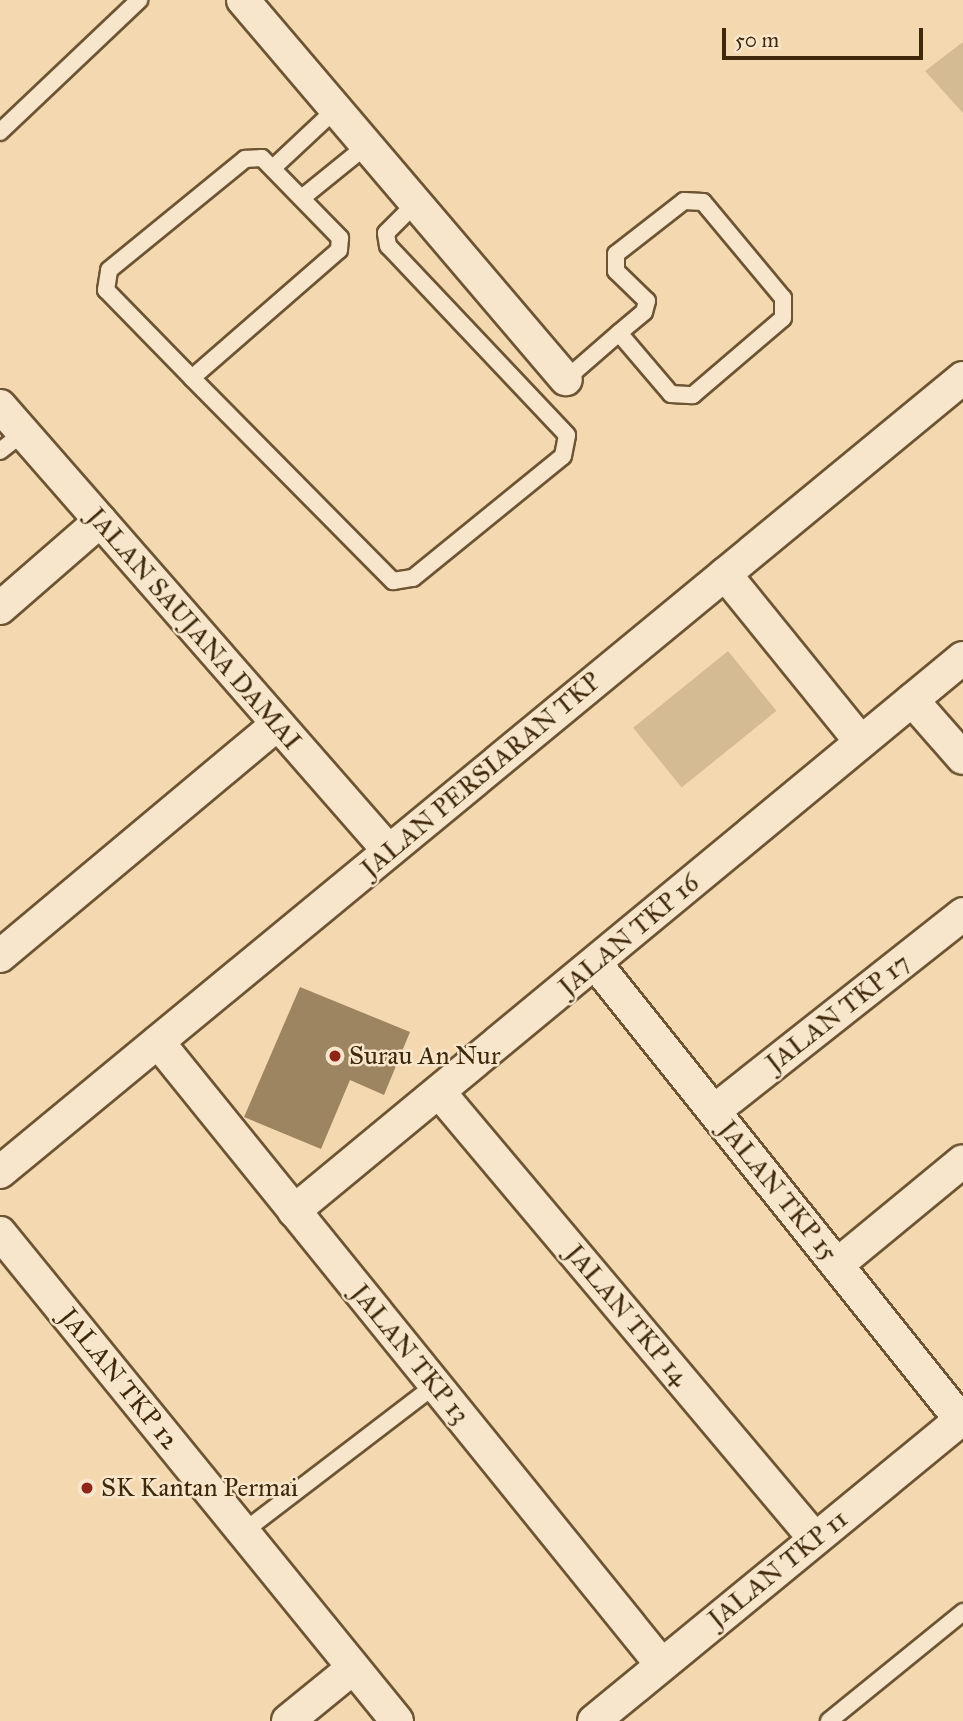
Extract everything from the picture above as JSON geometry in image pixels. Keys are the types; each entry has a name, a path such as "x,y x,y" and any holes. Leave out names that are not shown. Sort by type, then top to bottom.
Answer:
{"street":[{"path":"243,0 566,379"},
{"name":"JALAN PERSIARAN TKP","path":"0,1172 963,378"},
{"name":"JALAN SAUJANA DAMAI","path":"0,406 11,442 100,521 389,851"},
{"path":"0,608 100,521"},
{"path":"725,574 861,742"},
{"name":"JALAN TKP 16","path":"294,1211 963,658"},
{"path":"912,700 963,758"},
{"path":"0,956 277,724"},
{"name":"JALAN TKP 17","path":"714,1111 963,914"},
{"name":"JALAN TKP 15","path":"595,962 962,1419"},
{"name":"JALAN TKP 13","path":"158,1042 662,1665"},
{"name":"JALAN TKP 14","path":"439,1092 815,1539"},
{"path":"837,1265 963,1161"},
{"name":"JALAN TKP 12","path":"0,1233 397,1721"},
{"name":"JALAN TKP 11","path":"594,1721 962,1419"},
{"path":"288,1721 354,1668"}],"lane":[{"path":"0,132 139,0"},
{"path":"274,167 336,109"},
{"path":"303,197 366,146"},
{"path":"192,378 339,250 340,238 274,167 262,158 245,159 109,270 106,290 192,378 393,581 412,578 563,456 567,435 473,331 388,246 386,233 415,204"},
{"path":"566,379 619,333 644,312 646,301 616,271 616,254 684,201 703,202 783,298 783,318 693,395 671,394 619,333"},
{"path":"243,1532 435,1385"},
{"path":"829,1721 963,1612"}],"shaded area":[{"path":"963,42 963,113 925,71"},
{"path":"728,651 776,711 682,788 633,728"}],"building":[{"name":"Surau An Nur","path":"300,987 410,1032 384,1095 350,1080 321,1149 244,1117"}],"place":[{"name":"Surau An Nur","path":"335,1056"},
{"name":"SK Kantan Permai","path":"87,1488"}]}
